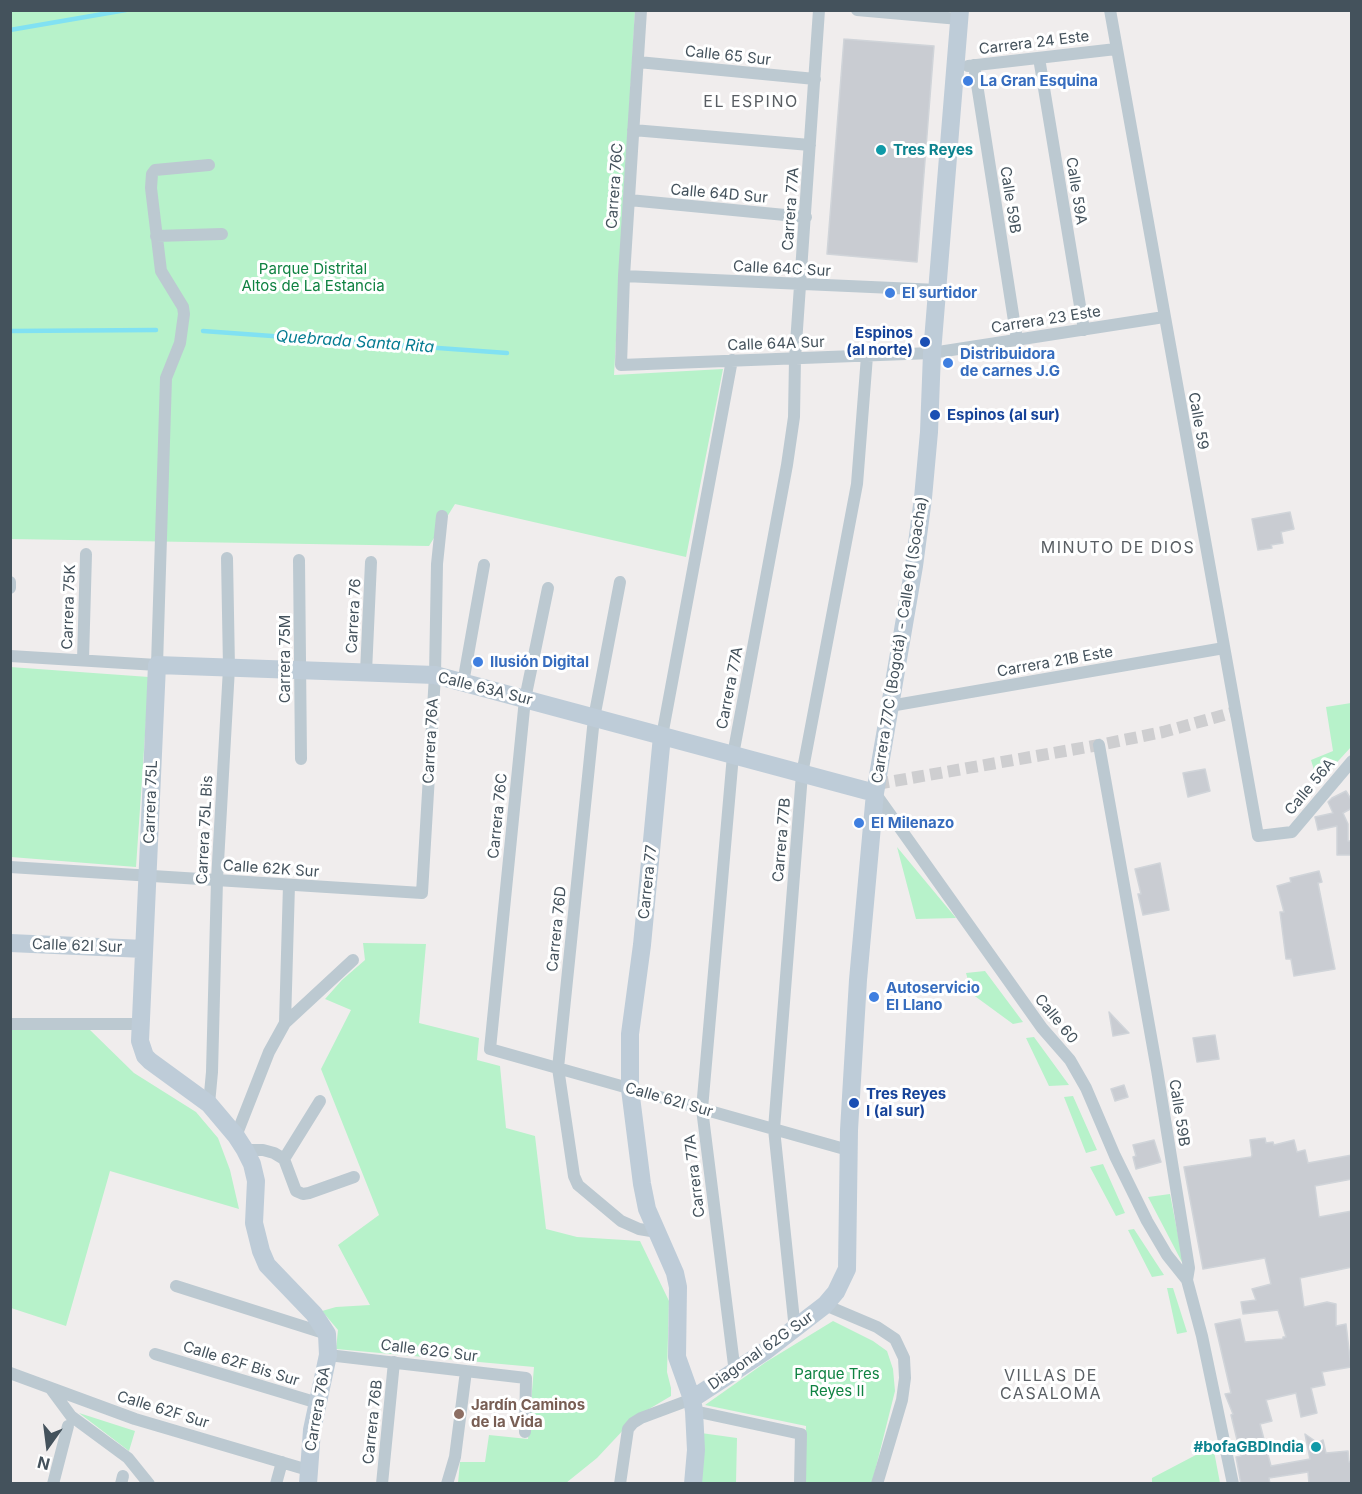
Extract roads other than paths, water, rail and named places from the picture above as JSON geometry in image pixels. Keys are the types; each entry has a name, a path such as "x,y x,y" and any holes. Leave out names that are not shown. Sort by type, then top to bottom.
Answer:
{"street":[{"name":"Carrera 76C","path":"621,364 624,276 641,10"},
{"name":"Carrera 77A","path":"735,1373 702,1109 733,755 794,417 795,358 819,10"},
{"path":"857,10 959,15"},
{"name":"Calle 59","path":"1110,10 1258,836 1292,832"},
{"name":"Carrera 77C (Bogotá) - Calle 61 (Soacha)","path":"847,1269 848,1150 858,980 875,793 914,566 923,498 929,432 932,353 959,15"},
{"name":"Carrera 24 Este","path":"955,67 1116,49"},
{"name":"Calle 59A","path":"1039,58 1084,330"},
{"name":"Calle 65 Sur","path":"638,62 815,80"},
{"name":"Calle 59B","path":"974,65 1017,340"},
{"path":"633,130 810,145"},
{"name":"Carrera 75L","path":"209,165 155,170 152,174 151,188 161,272 183,308 184,314 180,343 166,378 157,665 141,1024 141,1048 150,1061 209,1104"},
{"name":"Calle 64D Sur","path":"629,200 806,217"},
{"path":"156,236 222,234"},
{"name":"Calle 64C Sur","path":"624,276 938,290"},
{"name":"Carrera 23 Este","path":"932,353 1164,317"},
{"name":"Calle 64A Sur","path":"621,364 932,353"},
{"name":"Carrera 77B","path":"795,1330 774,1129 802,774 857,484 867,356"},
{"name":"Carrera 77","path":"693,1484 696,1450 693,1405 677,1358 678,1287 675,1273 647,1209 642,1184 630,1089 630,1034 642,945 662,736 732,360"},
{"name":"Carrera 76A","path":"423,893 435,675 437,564 442,516"},
{"name":"Carrera 75K","path":"82,660 86,554"},
{"name":"Carrera 75L Bis","path":"209,1104 212,1072 217,880 229,668 227,558"},
{"name":"Carrera 75M","path":"299,560 301,759"},
{"name":"Carrera 76","path":"366,672 371,562"},
{"path":"463,683 484,565"},
{"path":"10,588 11,582"},
{"name":"Carrera 76D","path":"620,582 594,718 558,1068 574,1176 578,1185 621,1221 639,1229 657,1232"},
{"name":"Carrera 76C","path":"490,1049 525,699 548,588"},
{"name":"Carrera 21B Este","path":"890,706 1224,648"},
{"name":"Calle 63A Sur","path":"10,656 157,665 435,675 875,793"},
{"name":"Calle 59B","path":"1099,745 1157,1070 1189,1268 1187,1280 1203,1336 1233,1484"},
{"name":"Calle 56A","path":"1292,832 1352,761"},
{"name":"Calle 60","path":"875,793 1028,1010 1070,1060 1086,1088 1114,1156 1147,1221 1167,1255 1187,1280"},
{"name":"Calle 62K Sur","path":"10,867 423,893"},
{"path":"285,1023 289,885"},
{"name":"Calle 62I Sur","path":"10,943 144,949"},
{"path":"241,1143 269,1052 285,1023 353,960"},
{"path":"10,1024 141,1024"},
{"name":"Calle 62I Sur","path":"490,1049 848,1150"},
{"path":"284,1159 320,1101"},
{"path":"209,1104 241,1143 252,1164 255,1181 254,1223 267,1265 314,1314 327,1334"},
{"path":"241,1143 274,1153 284,1159 296,1191 309,1193 354,1177"},
{"name":"Diagonal 62G Sur","path":"693,1405 795,1330 825,1305 836,1292 847,1269"},
{"path":"176,1286 327,1334"},
{"path":"825,1305 877,1327 895,1339 904,1358 905,1378 902,1400 877,1484"},
{"name":"Carrera 76A","path":"308,1477 312,1430 328,1355 327,1334"},
{"name":"Calle 62F Bis Sur","path":"155,1354 318,1403"},
{"name":"Calle 62G Sur","path":"328,1355 526,1378 525,1432"},
{"name":"Carrera 76B","path":"382,1484 394,1362"},
{"path":"447,1484 455,1457 466,1371"},
{"name":"Calle 62F Sur","path":"10,1373 135,1419 282,1462 308,1477"},
{"path":"50,1388 71,1416 128,1458 149,1484"},
{"path":"620,1484 628,1430 641,1418 693,1405 801,1434 800,1484"},
{"path":"53,1484 68,1426"},
{"path":"276,1484 282,1462"}],"waterway":[{"path":"10,30 126,10"},
{"name":"Quebrada Santa Rita","path":"10,331 156,330"},
{"name":"Quebrada Santa Rita","path":"203,331 507,353"}],"tunnel":[{"path":"877,784 1099,745 1163,732 1235,712"}],"place":[{"name":"La Gran Esquina","path":"968,81"},
{"name":"Tres Reyes","path":"881,150"},
{"name":"El surtidor","path":"890,293"},
{"name":"Espinos (al norte)","path":"925,342"},
{"name":"Distribuidora de carnes J.G","path":"948,363"},
{"name":"Espinos (al sur)","path":"935,415"},
{"name":"Ilusión Digital","path":"478,662"},
{"name":"El Milenazo","path":"859,823"},
{"name":"Autoservicio El Llano","path":"874,997"},
{"name":"Tres Reyes I (al sur)","path":"854,1103"},
{"name":"Jardín Caminos de la Vida","path":"459,1414"},
{"name":"#bofaGBDIndia","path":"1316,1447"}],"district":[{"name":"EL ESPINO","path":"751,102"},
{"name":"MINUTO DE DIOS","path":"1118,548"},
{"name":"VILLAS DE CASALOMA","path":"1051,1385"}],"park label":[{"name":"Parque Distrital Altos de La Estancia","path":"313,278"},
{"name":"Parque Tres Reyes II","path":"837,1382"}]}
